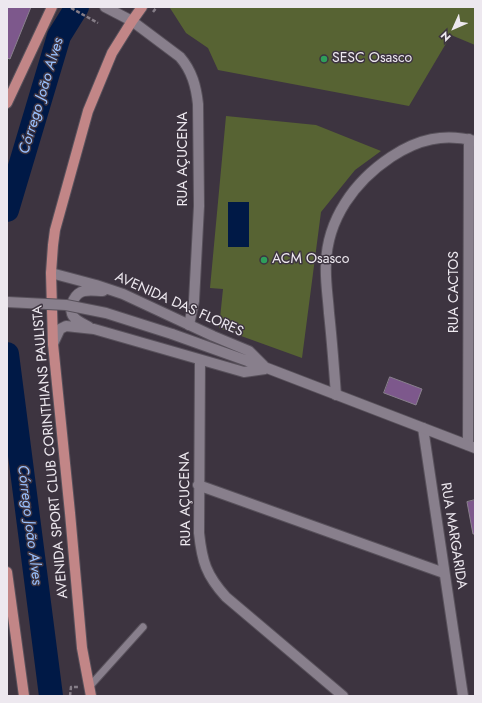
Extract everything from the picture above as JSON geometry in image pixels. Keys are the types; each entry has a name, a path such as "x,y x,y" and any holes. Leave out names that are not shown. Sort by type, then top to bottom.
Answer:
{"main road":[{"path":"7,103 52,7"},
{"name":"AVENIDA SPORT CLUB CORINTHIANS PAULISTA","path":"90,692 82,648 53,344 51,273 52,245 88,111 112,53 142,7"},
{"path":"7,572 24,696"}],"street":[{"name":"RUA AÇUCENA","path":"108,9 132,21 180,57 192,74 197,88 199,206 194,301 189,325"},
{"path":"336,395 326,264 330,237 339,213 358,184 375,168 405,148 419,142 439,138 452,137 472,140"},
{"name":"RUA CACTOS","path":"471,447 472,140"},
{"name":"AVENIDA DAS FLORES","path":"51,273 96,284 123,294 249,352 267,368"},
{"path":"123,294 96,290 84,291 77,295 72,303 72,313 83,324 94,329 200,360 244,372 267,368"},
{"name":"AVENIDA DAS FLORES","path":"7,302 66,305 106,313 172,334 267,368 471,447"},
{"path":"53,344 60,328 66,326 94,329"},
{"name":"RUA AÇUCENA","path":"200,360 198,532 202,557 206,570 216,587 226,597 343,696"},
{"name":"RUA MARGARIDA","path":"422,428 464,696"},
{"path":"198,485 444,573"}],"lane":[{"path":"90,692 143,627"}],"path":[{"path":"141,27 157,7"},
{"path":"71,8 98,23"},
{"path":"70,696 70,687 90,692"}],"green space":[{"name":"SESC Osasco","path":"475,7 475,45 451,35 409,106 218,70 208,48 186,33 170,8"},
{"name":"ACM Osasco","path":"226,116 316,125 381,151 355,170 321,212 302,358 219,328 223,289 210,288"}],"water":[{"path":"228,202 249,202 249,247 228,247"}],"building":[{"path":"8,7 31,7 10,59 7,58"},
{"path":"390,377 422,389 416,405 384,393"},
{"path":"475,500 475,534 473,534 467,502"}],"waterway":[{"name":"Córrego João Alves","path":"7,210 59,36 77,7"},
{"name":"Córrego João Alves","path":"7,354 51,696"}],"place":[{"name":"SESC Osasco","path":"324,59"},
{"name":"ACM Osasco","path":"264,260"}]}
